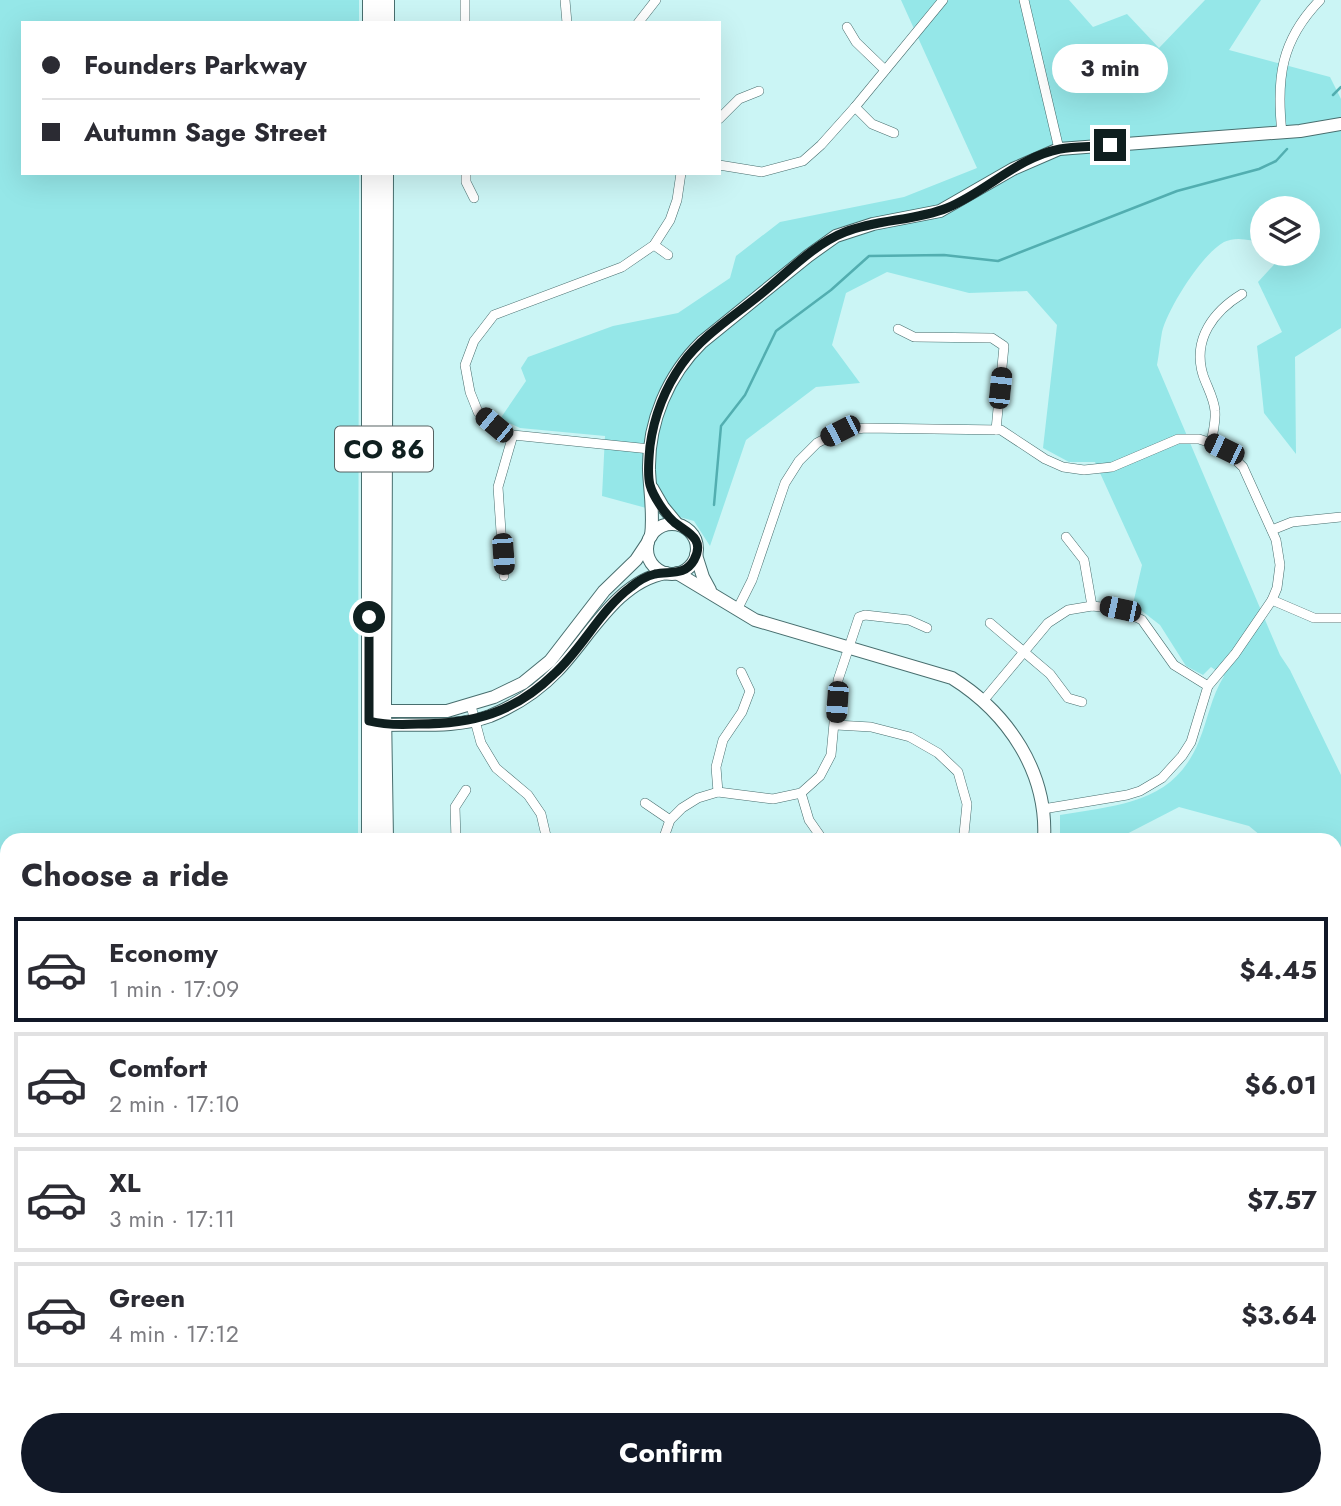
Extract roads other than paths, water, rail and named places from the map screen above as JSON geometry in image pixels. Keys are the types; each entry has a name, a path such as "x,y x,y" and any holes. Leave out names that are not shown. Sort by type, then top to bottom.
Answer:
{"highway":[{"path":"371,0 371,21"},
{"path":"386,0 386,21"},
{"name":"CO 86","path":"370,175 378,719 385,833"},
{"name":"CO 86","path":"370,833 378,719 385,175"}],"street":[{"path":"465,0 465,21"},
{"path":"565,0 567,21"},
{"path":"640,21 656,0"},
{"path":"721,165 762,172 803,161 855,107 943,0"},
{"path":"1024,0 1059,149"},
{"path":"1282,133 1279,106 1280,70 1290,40 1306,14 1320,0"},
{"path":"847,27 856,42 885,70"},
{"path":"721,117 739,99 759,91"},
{"path":"855,107 872,124 894,133"},
{"path":"1044,833 1044,809 1023,749 984,701 952,678 766,624 651,561 648,555 653,520 650,449 658,412 667,390 690,353 825,243 860,227 940,211 1013,169 1059,149 1282,133 1341,124"},
{"path":"466,175 466,182 474,198"},
{"path":"650,449 513,435 478,412 470,392 466,365 474,341 494,315 622,267 654,245 670,220 677,201 681,175"},
{"path":"654,245 668,255"},
{"path":"1212,443 1216,413 1203,374 1201,351 1208,328 1220,310 1242,294"},
{"path":"898,329 915,337 992,338 1004,346 996,430"},
{"path":"737,610 752,580 785,483 799,461 817,443 840,431 865,428 1001,430 1045,459 1063,467 1084,470 1112,467 1178,439 1199,439 1224,449 1243,467 1276,540 1280,565 1277,588 1272,600 1235,654 1208,686 1191,742 1162,778 1127,795 1044,809"},
{"path":"504,576 498,487 513,435"},
{"path":"650,485 669,516 691,532 695,539 696,555 712,594"},
{"path":"1272,530 1292,522 1341,517"},
{"path":"378,719 471,706 523,683 550,661 604,591 636,560 662,526 677,524"},
{"path":"1066,537 1084,560 1092,606"},
{"path":"378,719 457,723 489,716 521,700 555,674 630,587 647,577 689,567 696,555"},
{"path":"1272,600 1314,618 1341,618"},
{"path":"984,701 1024,650 1057,615 1068,610 1092,606 1120,609 1142,620 1174,665 1208,686"},
{"path":"665,833 670,820 682,808 698,798 718,792 773,799 801,793 820,776 831,755 836,725 838,680 857,620 864,615 909,620 926,628"},
{"path":"990,623 1050,674 1068,698 1082,702"},
{"path":"718,792 716,767 723,740 742,712 750,691 741,672"},
{"path":"471,706 481,743 496,768 528,795 541,814 545,833"},
{"path":"836,725 871,727 910,737 938,753 958,772 967,804 964,833"},
{"path":"456,833 455,807 466,790"},
{"path":"801,793 809,820 818,833"},
{"path":"645,803 670,820"}],"waterway":[{"path":"1333,95 1341,87"},
{"path":"714,505 721,426 745,395 776,331 831,290 869,256 944,255 998,261 1177,191 1259,169 1276,161 1287,149"}]}
